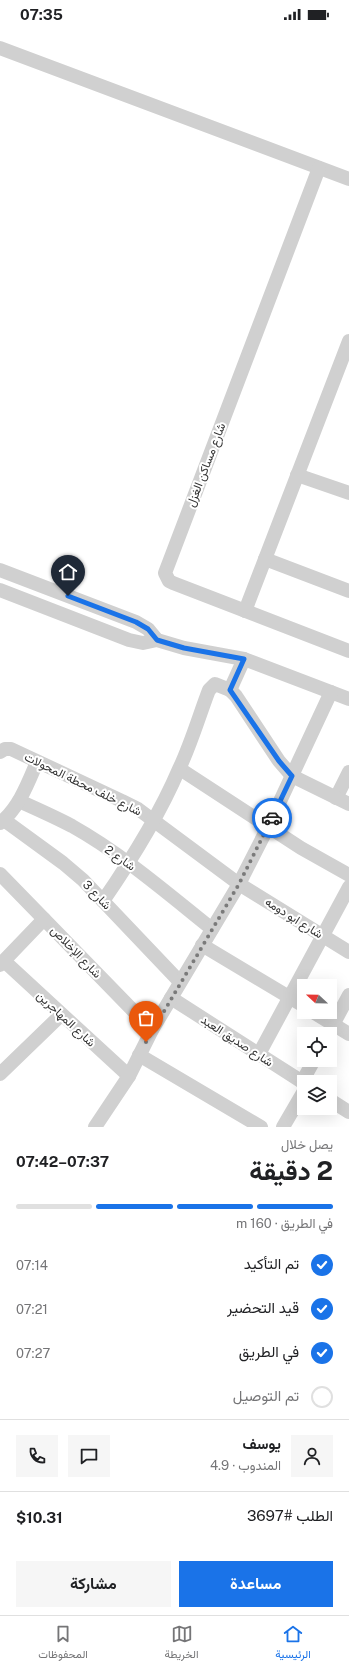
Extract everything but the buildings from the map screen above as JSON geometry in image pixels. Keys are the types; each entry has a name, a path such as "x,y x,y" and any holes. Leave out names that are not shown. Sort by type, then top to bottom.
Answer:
{"street":[{"path":"0,48 349,179"},
{"name":"شارع مساكن الغزل","path":"319,168 165,573 166,578 173,583 349,651"},
{"path":"245,611 297,475 344,370 349,341"},
{"path":"297,475 349,493"},
{"path":"265,559 349,591"},
{"path":"0,570 136,622 148,629 157,640"},
{"path":"0,590 129,640 143,643 157,640 184,648 244,659 349,699"},
{"path":"230,690 244,659"},
{"path":"103,901 129,864 154,820 180,769 211,687 215,684 230,690 279,761 292,776 343,801 349,772"},
{"path":"95,1127 129,1076 152,1030 239,884 268,827 332,692"},
{"name":"شارع خلف محطة المحولات","path":"1,752 5,749 11,749 122,801 154,820 239,884"},
{"path":"2,821 19,801 37,762"},
{"path":"180,769 268,827 349,875"},
{"name":"شارع 2","path":"19,801 72,826 129,864 212,929"},
{"name":"شارع 3","path":"2,821 63,863 83,880 180,982"},
{"name":"شارع الإخلاص","path":"0,874 152,1030"},
{"name":"شارع ابو دومه","path":"239,884 349,952"},
{"path":"259,1054 349,887"},
{"path":"2,963 44,919"},
{"path":"202,945 297,1002"},
{"name":"شارع المهاجرين","path":"2,963 129,1076"},
{"path":"332,1027 349,995"},
{"name":"شارع صديق العبد","path":"171,998 259,1054 297,1081"},
{"path":"0,1074 61,1015"},
{"path":"320,1019 329,1027"},
{"path":"337,1031 349,1034"},
{"path":"139,1055 261,1127"},
{"path":"283,1127 297,1098"},
{"path":"337,1104 348,1110"}],"way so far":[{"path":"146,1042 239,884 272,818"}],"route":[{"path":"68,596 136,622 148,629 157,640 184,648 244,659 230,690 236,696 271,750 292,776 272,818"}]}
